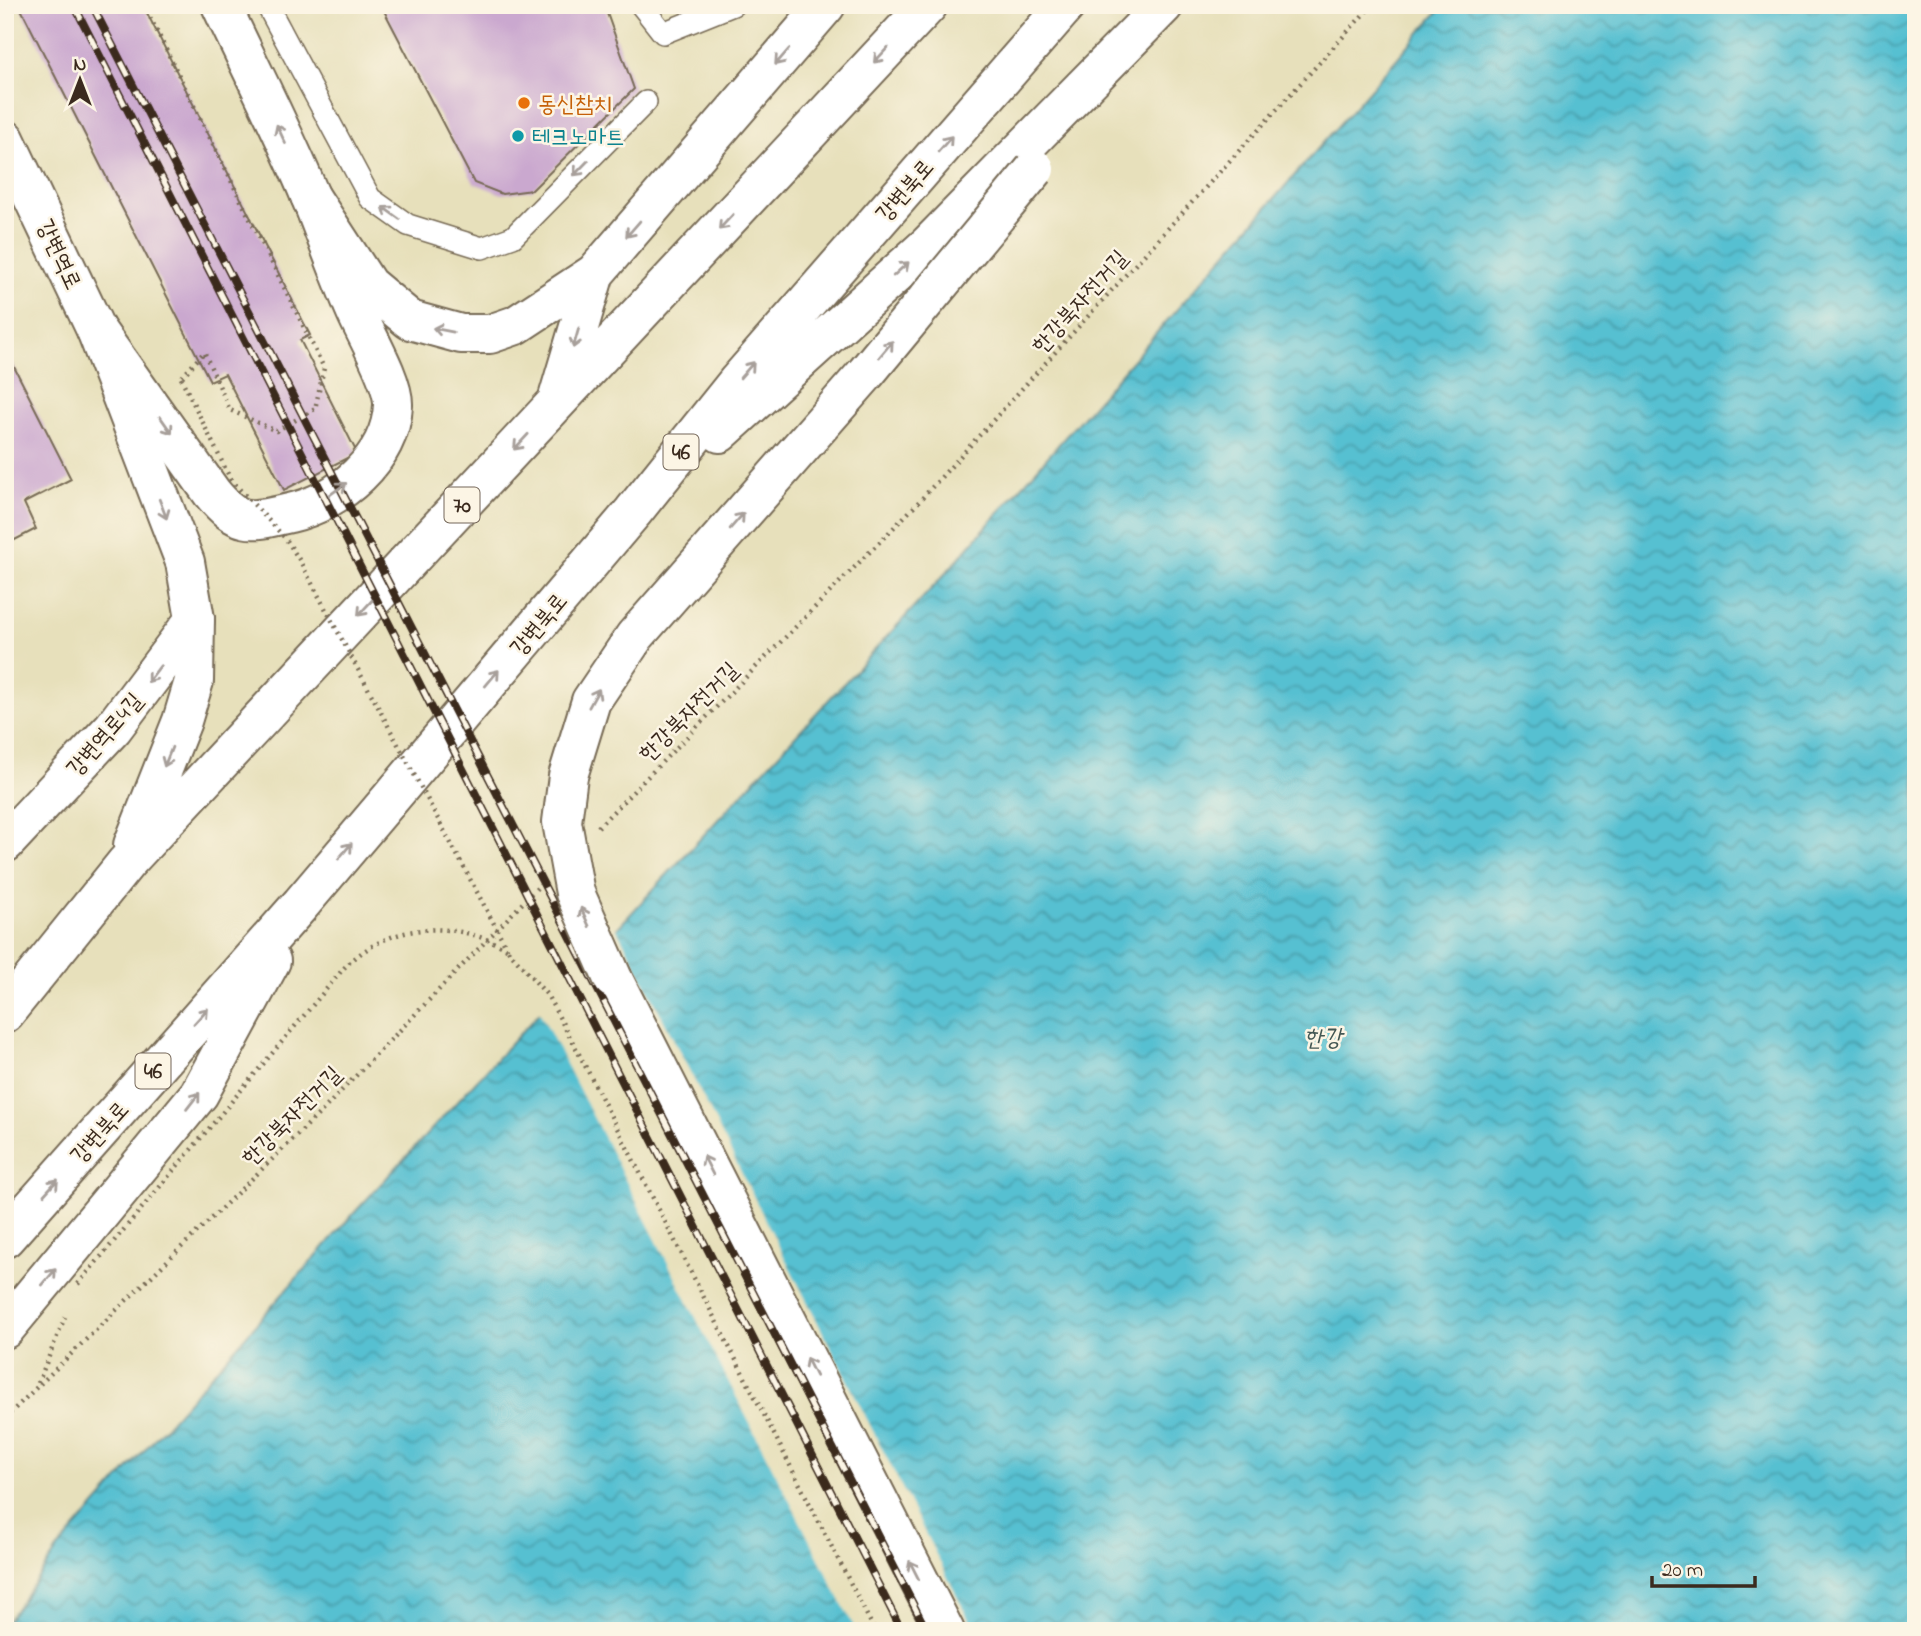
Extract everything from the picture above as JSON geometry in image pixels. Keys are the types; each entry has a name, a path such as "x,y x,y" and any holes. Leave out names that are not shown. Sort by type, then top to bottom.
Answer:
{"main road":[{"path":"96,330 228,513 250,522 309,509 370,466 388,436 394,403 378,356 356,313 310,196 221,5"},
{"path":"310,196 368,285 410,320 431,328 461,334 490,334 516,325 595,273 827,5"},
{"name":"70","path":"5,1013 125,863 928,5"},
{"name":"강변북로","path":"5,1238 301,904 633,512 738,381 1066,5"},
{"path":"633,512 929,244 1160,10"},
{"path":"946,1631 613,979 575,893 562,822 568,776 591,701 635,636 866,373 1035,169 1160,10"},
{"name":"강변역로","path":"5,139 96,330"},
{"path":"556,405 595,273"},
{"path":"96,330 185,562 195,620 194,681 182,721 125,863"},
{"name":"강변역로4길","path":"5,843 113,728 195,620"},
{"path":"5,1329 199,1094 301,904"}],"lane":[{"path":"267,5 370,198 408,225 482,248 513,237 646,102"},
{"path":"641,5 663,33 733,5"}],"path":[{"path":"144,5 324,368 315,409 276,431 230,410 204,352 181,378 231,480 286,540 305,570 508,950 547,995 875,1631"},
{"name":"한강북자전거길","path":"589,836 914,508 1372,5"},
{"name":"한강북자전거길","path":"5,1418 322,1111 540,886"},
{"path":"73,1296 78,1284 297,1028 336,977 359,954 384,939 403,933 437,929 472,932 508,950"},
{"path":"37,1385 68,1309"}],"water":[{"name":"한강","path":"1444,5 1916,5 1916,1631 5,1631 5,1625 60,1546 356,1211 945,574"}],"pier":[{"path":"615,926 975,1631 856,1631 538,1009"}],"building":[{"path":"19,5 143,5 310,335 300,340 357,453 284,490 225,374 210,381"},
{"name":"테크노마트","path":"381,5 604,5 634,89 532,190 502,194 474,183"},
{"path":"5,349 71,479 24,503 36,529 5,545"}],"railway":[{"path":"74,5 902,1631"},
{"path":"92,5 927,1631"}],"place":[{"name":"동신참치","path":"524,103"},
{"name":"테크노마트","path":"518,136"}]}
